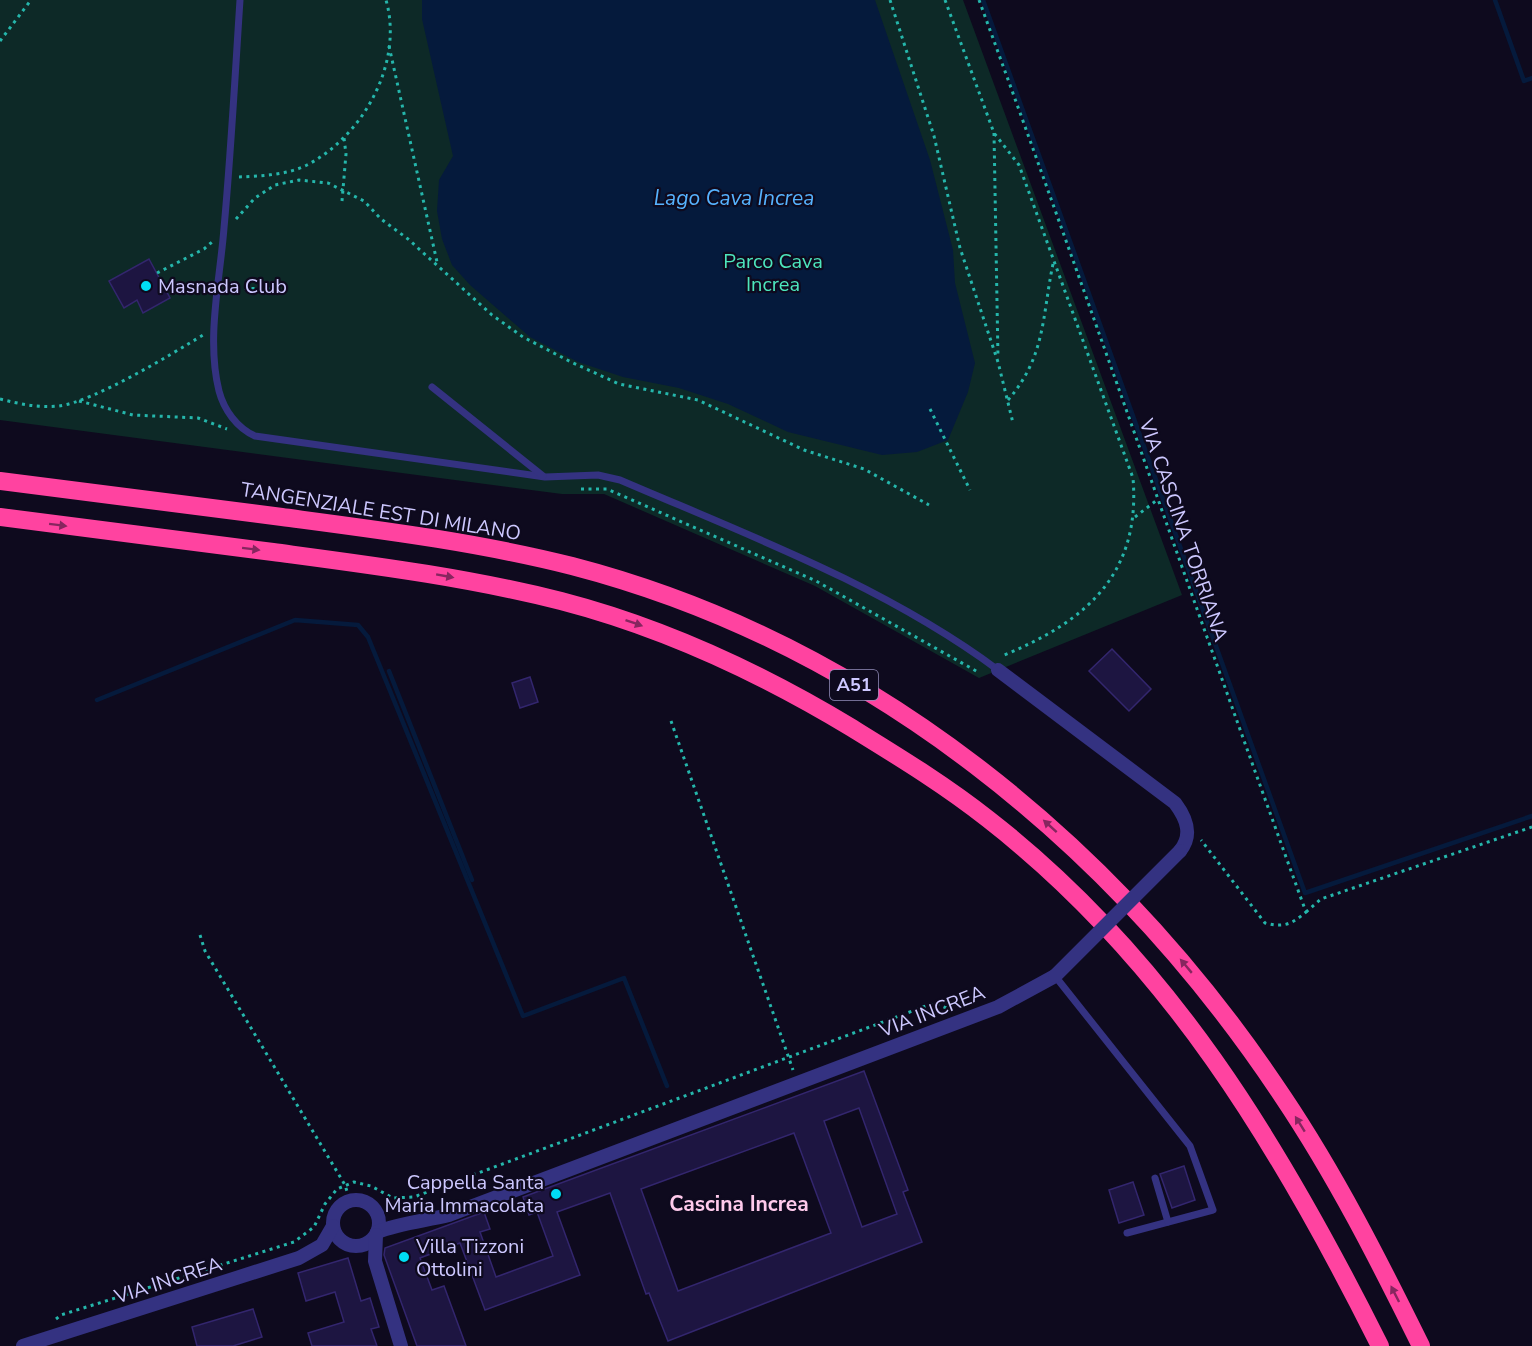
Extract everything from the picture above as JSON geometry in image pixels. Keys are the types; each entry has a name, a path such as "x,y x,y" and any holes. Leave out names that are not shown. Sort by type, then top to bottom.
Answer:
{"highway":[{"name":"TANGENZIALE EST DI MILANO","path":"0,481 414,534 527,556 603,575 671,598 788,648 846,680 954,748 1011,792 1084,857 1171,948 1232,1024 1285,1099 1349,1206 1421,1346"},
{"name":"A51","path":"0,517 404,569 532,594 633,623 684,642 751,672 830,715 932,778 998,827 1085,905 1156,984 1209,1050 1270,1142 1319,1226 1380,1346"}],"street":[{"path":"997,664 1175,803 1181,811 1188,832"},
{"name":"VIA INCREA","path":"23,1346 299,1258 322,1245 367,1244 376,1234 396,1224 420,1223 449,1215 998,1007 1055,976 1180,851 1188,832"},
{"path":"322,1245 333,1226 336,1213 350,1201 361,1201 396,1224"},
{"path":"374,1209 379,1220 375,1261 402,1346"},
{"path":"333,1226 337,1235 375,1261"}],"lane":[{"path":"240,0 224,230 214,328 216,375 220,394 231,416 243,430 255,436 545,477 598,475 620,480 800,558 903,610 997,664"},
{"path":"432,387 545,477"},
{"path":"1055,976 1190,1146 1213,1210 1127,1233"},
{"path":"1155,1178 1168,1222"}],"path":[{"path":"0,41 31,0"},
{"path":"228,178 269,175 306,165 344,138 362,117 376,94 388,42 390,13 386,0"},
{"path":"890,0 934,136 960,248 998,362 1013,423"},
{"path":"945,0 994,133 1019,165 1133,478 1134,518 1123,556 1105,587 1088,608 997,664"},
{"name":"VIA CASCINA TORRIANA","path":"979,0 1306,912"},
{"path":"388,42 437,264"},
{"path":"994,133 998,362"},
{"path":"342,201 346,154 344,138"},
{"path":"157,273 204,249 255,198 275,185 299,180 317,180 364,201 381,219 437,264 463,291 492,315 524,337 589,372 619,384 698,400 804,450 864,469 929,506"},
{"path":"1008,400 1016,391 1040,346 1053,262"},
{"path":"218,288 275,289"},
{"path":"0,399 45,407 79,401 163,359 214,328"},
{"path":"79,401 133,416 198,418 235,432 243,430"},
{"path":"930,410 970,490"},
{"path":"572,488 607,489 816,581 985,676"},
{"path":"1134,518 1157,501"},
{"path":"671,721 797,1083"},
{"path":"1188,832 1198,837 1265,923 1276,926 1291,925 1321,899 1532,827"},
{"path":"200,935 205,951 345,1185 350,1201"},
{"path":"56,1323 61,1314 294,1242 314,1227 325,1204 337,1189 345,1185 354,1182 371,1186 393,1198 414,1197 934,1003 952,1010"}],"green space":[{"name":"Parco Cava Increa","path":"0,0 963,0 1182,595 979,678 815,586 604,494 562,494 0,420"}],"water":[{"name":"Lago Cava Increa","path":"422,0 875,0 930,160 953,250 955,283 975,363 968,392 948,440 917,452 882,455 788,432 728,404 679,388 623,377 578,362 530,337 470,285 452,265 442,239 437,211 439,180 453,156 422,19"}],"building":[{"path":"149,259 170,298 143,313 137,300 124,308 109,281"},
{"path":"1112,649 1151,689 1129,711 1089,671"},
{"path":"530,677 538,702 520,708 512,683"},
{"path":"864,1071 908,1190 903,1192 922,1242 668,1341 649,1293 646,1294 610,1193 557,1212 580,1275 485,1310 460,1243 420,1258 432,1290 444,1286 466,1346 417,1346 384,1255 385,1248 484,1212 490,1229 480,1232 496,1277 553,1256 537,1212 529,1215 523,1197","holes":["859,1108 897,1214 862,1227 824,1121","794,1133 831,1233 678,1291 641,1189"]},
{"path":"1184,1166 1195,1200 1172,1208 1160,1174"},
{"path":"1133,1182 1144,1215 1119,1223 1109,1190"},
{"path":"348,1258 361,1301 370,1298 379,1327 371,1329 377,1346 312,1346 308,1333 344,1322 335,1292 306,1301 298,1273"},
{"path":"253,1309 262,1337 233,1346 197,1346 192,1327"}],"waterway":[{"path":"983,0 1305,893 1532,816"},
{"path":"1495,0 1524,81 1532,78"},
{"path":"97,700 295,620 358,625 368,637 523,1016 624,978 667,1086"},
{"path":"389,671 472,880"}],"place":[{"name":"Masnada Club","path":"146,286"},
{"name":"Cappella Santa Maria Immacolata","path":"556,1194"},
{"name":"Villa Tizzoni Ottolini","path":"404,1257"}],"district":[{"name":"Cascina Increa","path":"739,1204"}]}
